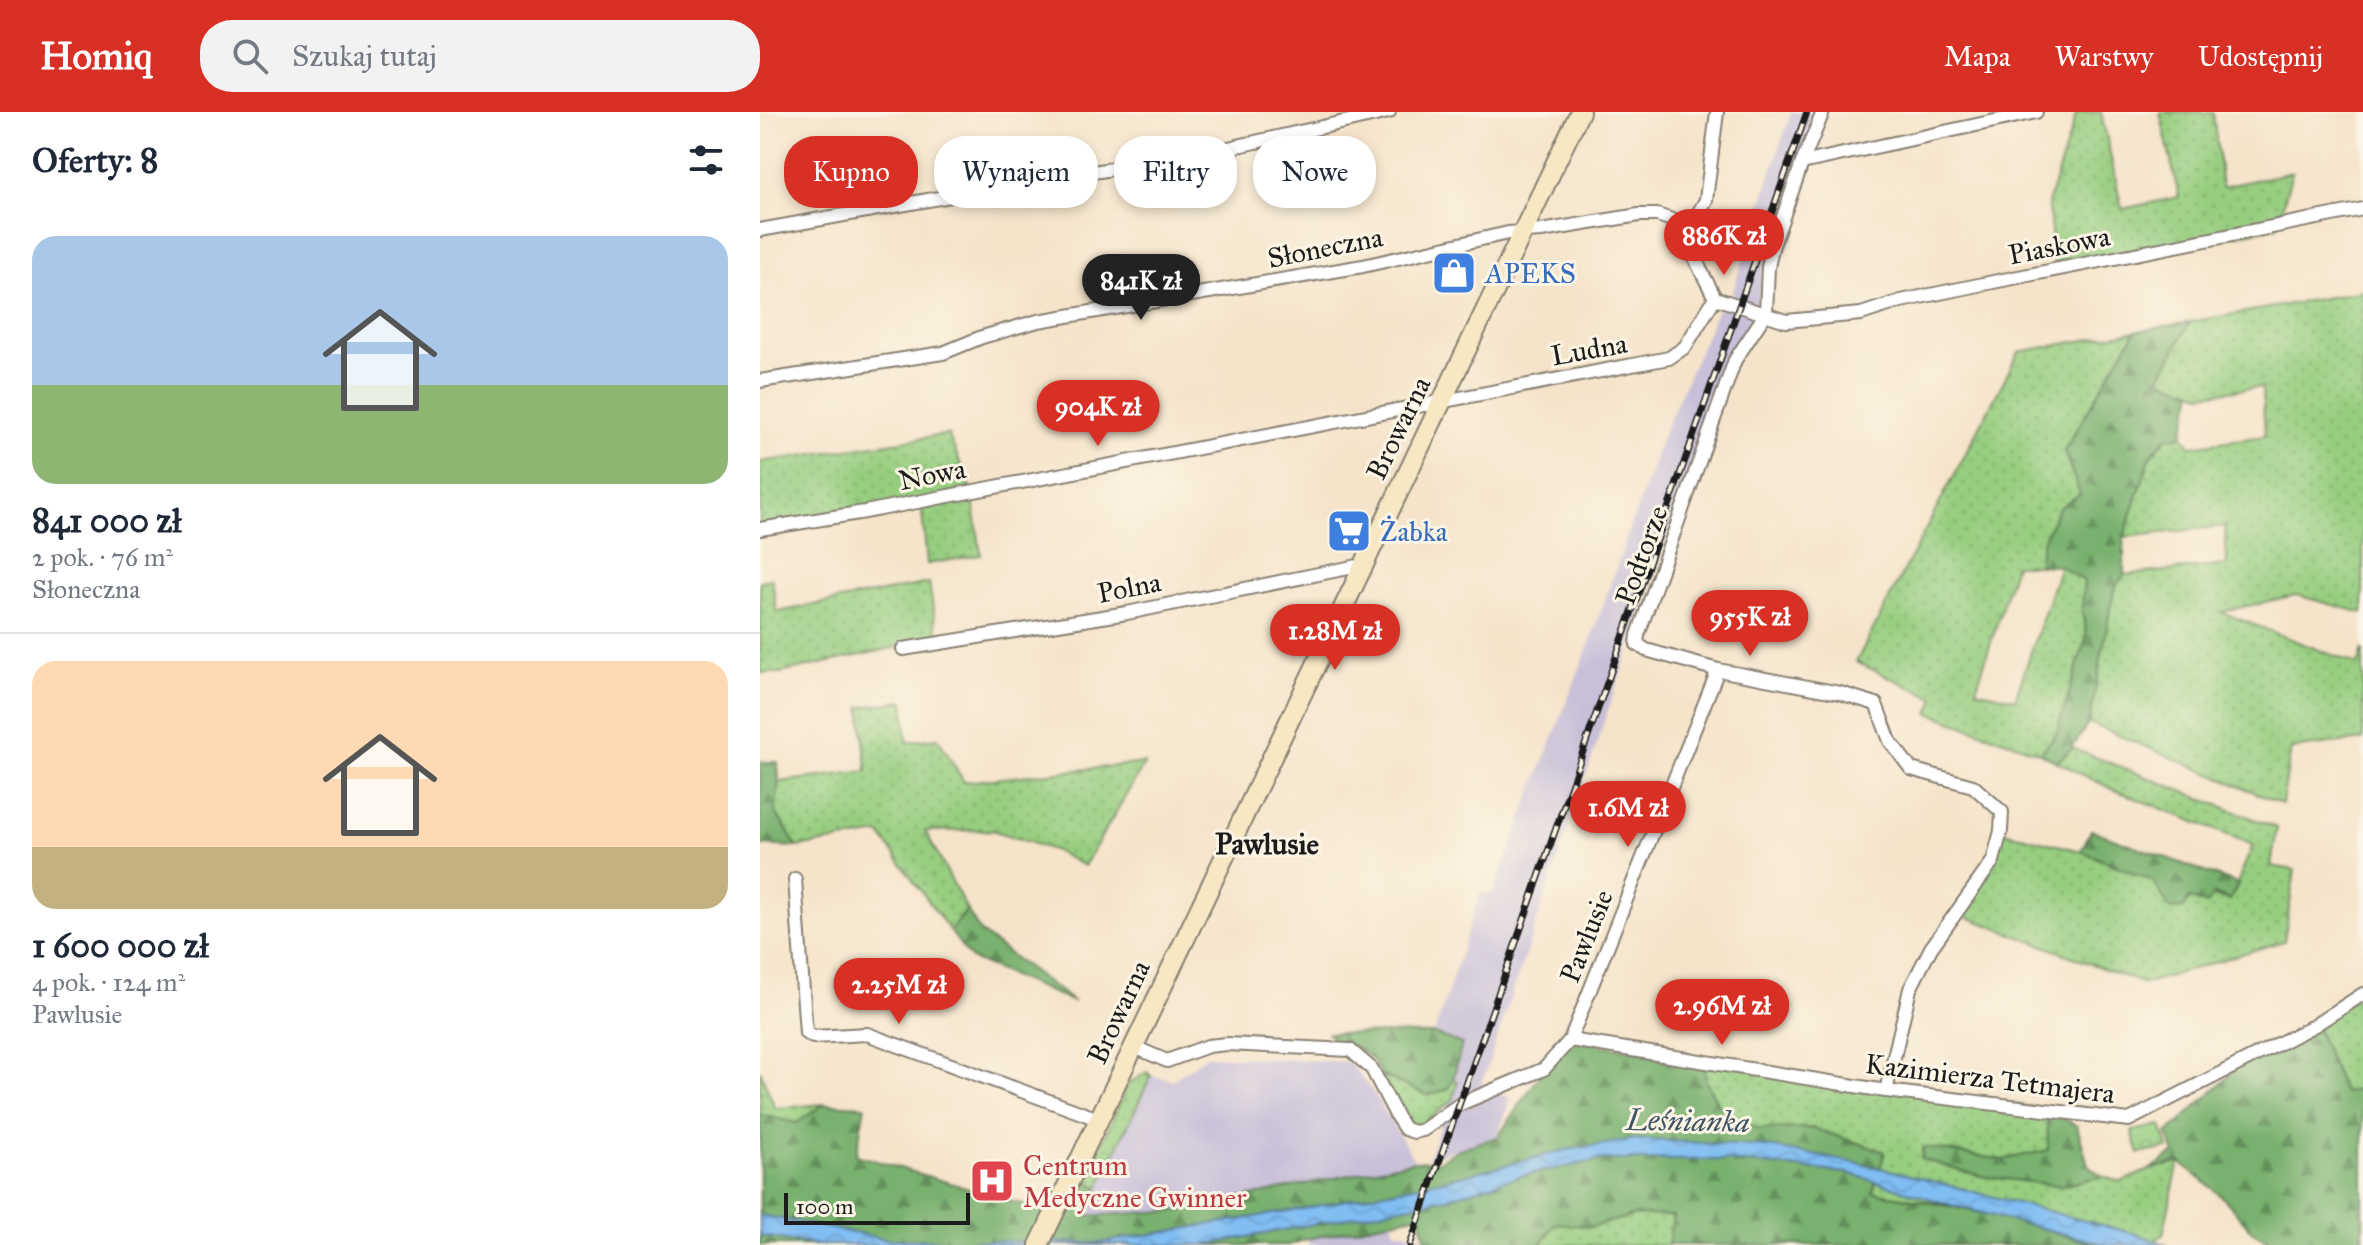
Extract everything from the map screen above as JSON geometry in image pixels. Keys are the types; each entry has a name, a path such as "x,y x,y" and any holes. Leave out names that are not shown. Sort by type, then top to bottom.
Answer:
{"street":[{"path":"760,230 1193,156 1389,112"},
{"name":"Browarna","path":"1039,1245 1580,112"},
{"path":"1717,112 1706,200 1688,231 1693,255 1715,298 1766,313 1768,267 1802,163 1823,112"},
{"path":"1802,163 2036,112"},
{"name":"Piaskowa","path":"1766,313 1786,321 1861,314 1901,301 2363,209"},
{"name":"Słoneczna","path":"760,381 943,353 982,337 1038,321 1350,268 1508,233 1657,215 1675,221 1688,231"},
{"name":"Ludna","path":"1442,400 1669,358 1685,347 1715,298"},
{"name":"Podtorze","path":"1766,313 1735,360 1637,644 1646,650 1718,670 1840,693 1876,704 1890,741 1911,769 1973,786 2002,812 2001,831 1993,861 1931,948 1910,989 1886,1091"},
{"name":"Nowa","path":"760,529 865,512 1442,400"},
{"name":"Polna","path":"903,649 1127,613 1363,565"},
{"name":"Pawlusie","path":"1570,1040 1718,670"},
{"path":"795,879 806,1033 814,1037 867,1034 1098,1119"},
{"name":"Kazimierza Tetmajera","path":"1570,1040 1886,1091 2129,1120 2315,1025 2363,994"},
{"path":"1132,1046 1167,1061 1208,1046 1227,1044 1350,1050 1372,1069 1405,1129 1414,1132 1423,1130 1460,1104 1544,1069 1570,1040"}],"shaded area":[{"path":"1791,112 1816,112 1765,256 1759,306 1752,325 1725,365 1481,1085 1510,1098 1498,1137 1428,1158 1458,1081 1453,1080 1462,1045 1434,1034 1480,894 1493,893 1590,642 1664,432 1717,310 1731,297"},
{"path":"1207,1056 1349,1062 1375,1095 1415,1161 1185,1210 1086,1216 1151,1076 1173,1080"},
{"path":"1392,1220 1394,1230 1425,1237 1422,1245 1308,1245 1307,1239"}],"green space":[{"path":"2077,112 2101,112 2122,209 2179,197 2160,112 2213,112 2222,187 2292,172 2277,227 2055,270 2048,203"},
{"path":"2363,291 2363,613 2296,595 2221,612 2358,665 2363,649 2363,740 2291,749 2282,804 2089,723 2114,589 2124,575 2227,565 2225,526 2124,537 2151,455 2166,438 2183,435 2190,446 2265,436 2262,387 2202,394 2158,379 2190,322"},
{"path":"2190,322 2159,379 2193,391 2183,435 2166,438 2151,455 2124,537 2124,575 2114,589 2089,723 2072,748 2057,762 2040,753 2056,735 2087,635 2082,611 2084,581 2060,566 2038,565 2043,539 2059,508 2080,494 2064,451 2136,331"},
{"path":"2136,331 2064,450 2080,494 2043,539 2038,565 2015,565 1976,690 2015,699 2060,566 2084,581 2082,611 2087,635 2056,735 2040,753 1929,713 1935,698 1856,662 2019,352"},
{"path":"948,434 972,491 981,555 927,564 921,502 760,529 760,462"},
{"path":"772,579 777,612 929,583 938,638 780,673 760,673 760,581"},
{"path":"904,701 907,742 938,738 964,782 1145,763 1084,866 1053,850 992,830 925,831 967,910 950,931 880,834 797,847 775,811 779,782 867,771 861,707"},
{"path":"2072,748 2277,828 2271,866 2295,870 2284,941 2144,984 1957,913 1993,861 2001,831 2081,851 2153,881 2171,909 2199,897 2230,900 2253,845 2112,789 2057,762"},
{"path":"760,762 778,762 775,811 797,847 760,845"},
{"path":"2091,830 2238,884 2230,900 2213,894 2207,905 2189,898 2184,908 2170,909 2153,881 2081,851"},
{"path":"967,910 981,933 1074,1002 971,959 950,931"},
{"path":"2363,994 2363,1088 2344,1094 2315,1025"},
{"path":"2315,1025 2344,1093 2363,1088 2363,1245 2282,1245 2270,1241 2253,1232 2219,1194 2179,1162 2149,1170 2175,1153 2167,1134 2247,1059"},
{"path":"1328,1033 1434,1034 1462,1044 1453,1080 1447,1090 1427,1095 1381,1075 1371,1058 1353,1046 1334,1041"},
{"path":"1570,1040 1705,1062 1705,1080 1719,1106 1758,1129 1813,1128 1885,1152 1873,1192 1985,1214 2096,1245 1668,1245 1673,1216 1635,1215 1591,1227 1555,1223 1541,1245 1433,1245 1425,1237 1420,1215 1289,1245 760,1245 760,1115 797,1123 824,1104 865,1106 856,1155 1067,1220 1085,1181 1099,1187 1086,1216 1185,1210 1414,1161 1439,1161 1459,1149 1498,1137 1544,1069"},
{"path":"1705,1062 2047,1109 2049,1150 2002,1160 1923,1147 1921,1159 1981,1176 2062,1186 2102,1176 2121,1182 2179,1162 2163,1234 2151,1245 2096,1245 1951,1205 1872,1192 1813,1128 1758,1129 1719,1106 1705,1080"},
{"path":"760,1070 775,1108 824,1104 797,1123 760,1115"},
{"path":"1147,1072 1151,1076 1099,1187 1085,1181 1128,1084"},
{"path":"1381,1075 1427,1095 1447,1090 1453,1080 1458,1081 1453,1100 1420,1126 1406,1120 1401,1114"},
{"path":"2047,1109 2077,1126 2088,1165 2102,1176 2062,1186 1981,1176 1921,1159 1923,1147 2002,1160 2048,1150"},
{"path":"2161,1125 2168,1148 2139,1154 2132,1131"},
{"path":"1635,1215 1674,1216 1668,1245 1541,1245 1555,1223 1591,1227"}],"water":[{"path":"1636,1139 1769,1147 1846,1161 2136,1234 2168,1245 2107,1245 1951,1205 1848,1173 1717,1160 1600,1160 1520,1176 1448,1198 1206,1245 818,1245 760,1236 760,1215 886,1239 1099,1243 1307,1208 1448,1179 1566,1150"}],"railway":[{"path":"1410,1245 1807,112"}],"place":[{"name":"APEKS","path":"1454,273"},
{"name":"Żabka","path":"1349,531"},
{"name":"Centrum Medyczne Gwinner","path":"992,1181"}],"district":[{"name":"Pawlusie","path":"1267,844"}],"water label":[{"name":"Leśnianka","path":"1688,1121"}]}
